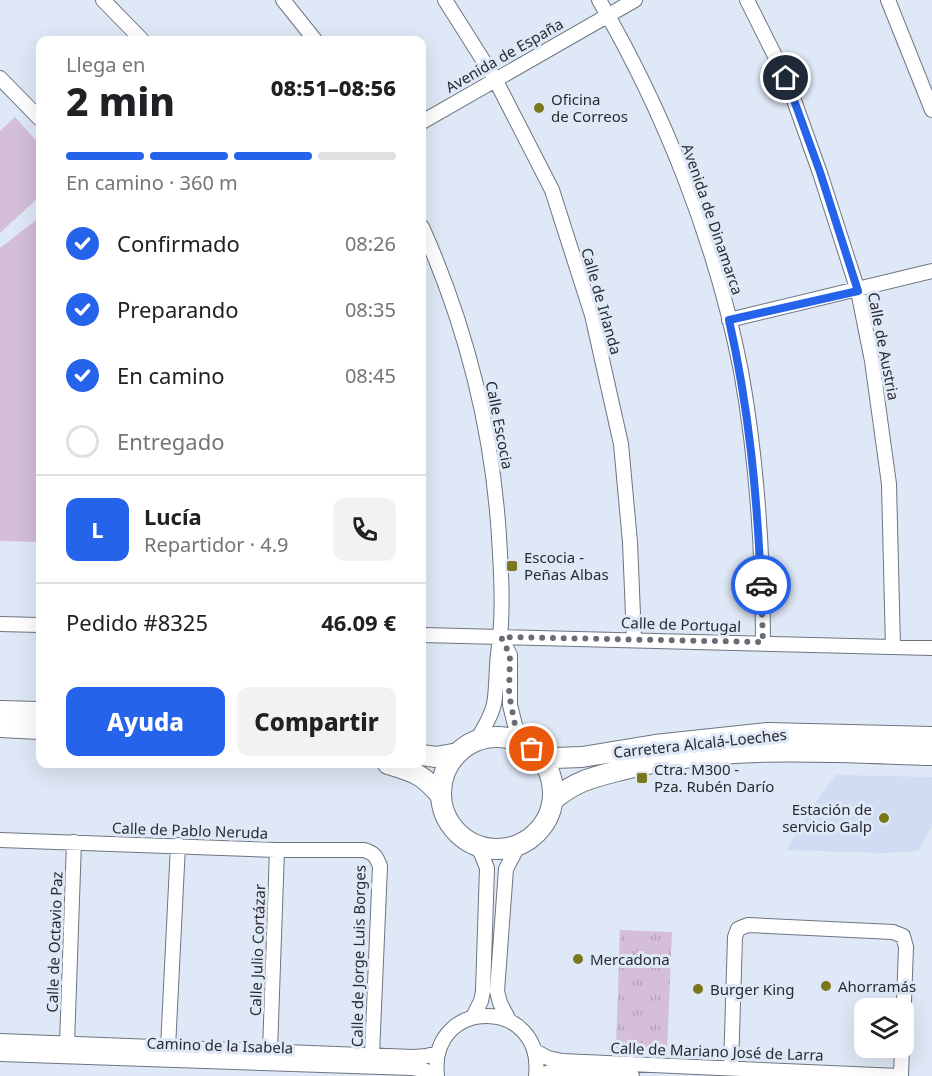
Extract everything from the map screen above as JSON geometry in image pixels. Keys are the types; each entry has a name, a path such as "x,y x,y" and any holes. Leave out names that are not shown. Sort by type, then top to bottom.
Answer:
{"main road":[{"path":"0,711 36,712"},
{"path":"0,728 36,729"},
{"name":"Carretera Alcalá-Loeches","path":"540,756 553,758 582,756 655,745 768,733 932,738"},
{"path":"500,737 524,743 540,756 549,769 554,799 550,814 543,828 532,839 518,846 504,850 475,845 462,837 451,825 444,811 441,796 442,780 448,765 458,753 476,741 500,737"},
{"name":"Carretera Alcalá-Loeches","path":"554,799 581,780 661,760 768,750 932,755"},
{"path":"426,756 436,757 458,753"},
{"path":"401,768 428,780 441,796"}],"street":[{"path":"103,0 138,36"},
{"path":"283,0 312,36"},
{"name":"Calle de Irlanda","path":"445,0 495,79 552,190 592,315 621,444 630,542 634,639"},
{"name":"Avenida de Dinamarca","path":"599,0 647,90 678,163 708,246 729,320 741,372 758,508 763,642"},
{"name":"Avenida de España","path":"426,120 635,0"},
{"name":"Calle de Austria","path":"747,0 786,78 820,172 858,291 872,361 889,484 893,647"},
{"path":"888,0 932,110"},
{"path":"0,78 36,115"},
{"name":"Calle Escocia","path":"426,237 450,297 479,399 489,444 499,521 503,612 494,705 476,741"},
{"path":"729,320 858,291 932,271"},
{"path":"0,624 36,625"},
{"name":"Calle de Portugal","path":"426,634 932,648"},
{"name":"Calle Escocia","path":"501,637 510,655 510,705 515,725 524,743"},
{"name":"Calle de Pablo Neruda","path":"0,840 277,850 364,850 377,857"},
{"name":"Calle de Octavio Paz","path":"67,1044 74,842"},
{"path":"168,1048 178,845"},
{"path":"473,1017 483,991 487,888 487,868 475,845"},
{"path":"509,1020 500,1003 497,991 506,869 518,846"},
{"name":"Calle Julio Cortázar","path":"270,1051 277,850"},
{"name":"Calle de Jorge Luis Borges","path":"372,1055 380,866 377,857"},
{"path":"731,1068 735,937 738,929 748,925 893,932 903,936 906,947 904,998"},
{"path":"437,1076 437,1053 450,1030 460,1022 485,1015 509,1020 529,1038 535,1050 536,1076"},
{"name":"Camino de la Isabela","path":"0,1041 372,1055 427,1056 437,1053"},
{"name":"Calle de Mariano José de Larra","path":"535,1050 548,1058 562,1061 900,1076"},
{"name":"Camino de la Isabela","path":"0,1054 412,1068 437,1076"},
{"path":"900,1076 901,1058"},
{"name":"Calle de Mariano José de Larra","path":"541,1076 549,1072 632,1076"}],"shaded area":[{"path":"836,775 932,777 932,826 919,850 881,853 786,850 818,798"}],"green space":[{"path":"15,117 36,141 36,200 0,233 0,131"},
{"path":"36,220 36,542 0,541 0,248"},
{"path":"620,930 672,932 667,1051 616,1048"}],"way so far":[{"path":"532,749 524,743 515,725 509,694 510,655 501,637 763,642 761,585"}],"place":[{"name":"Oficina de Correos","path":"539,108"},
{"name":"Escocia - Peñas Albas","path":"512,566"},
{"name":"Ctra. M300 - Pza. Rubén Darío","path":"642,778"},
{"name":"Estación de servicio Galp","path":"884,818"},
{"name":"Mercadona","path":"578,959"},
{"name":"Ahorramás","path":"826,986"},
{"name":"Burger King","path":"698,989"}],"route":[{"path":"761,585 758,508 749,429 741,372 729,320 858,291 820,172 786,78"}]}
